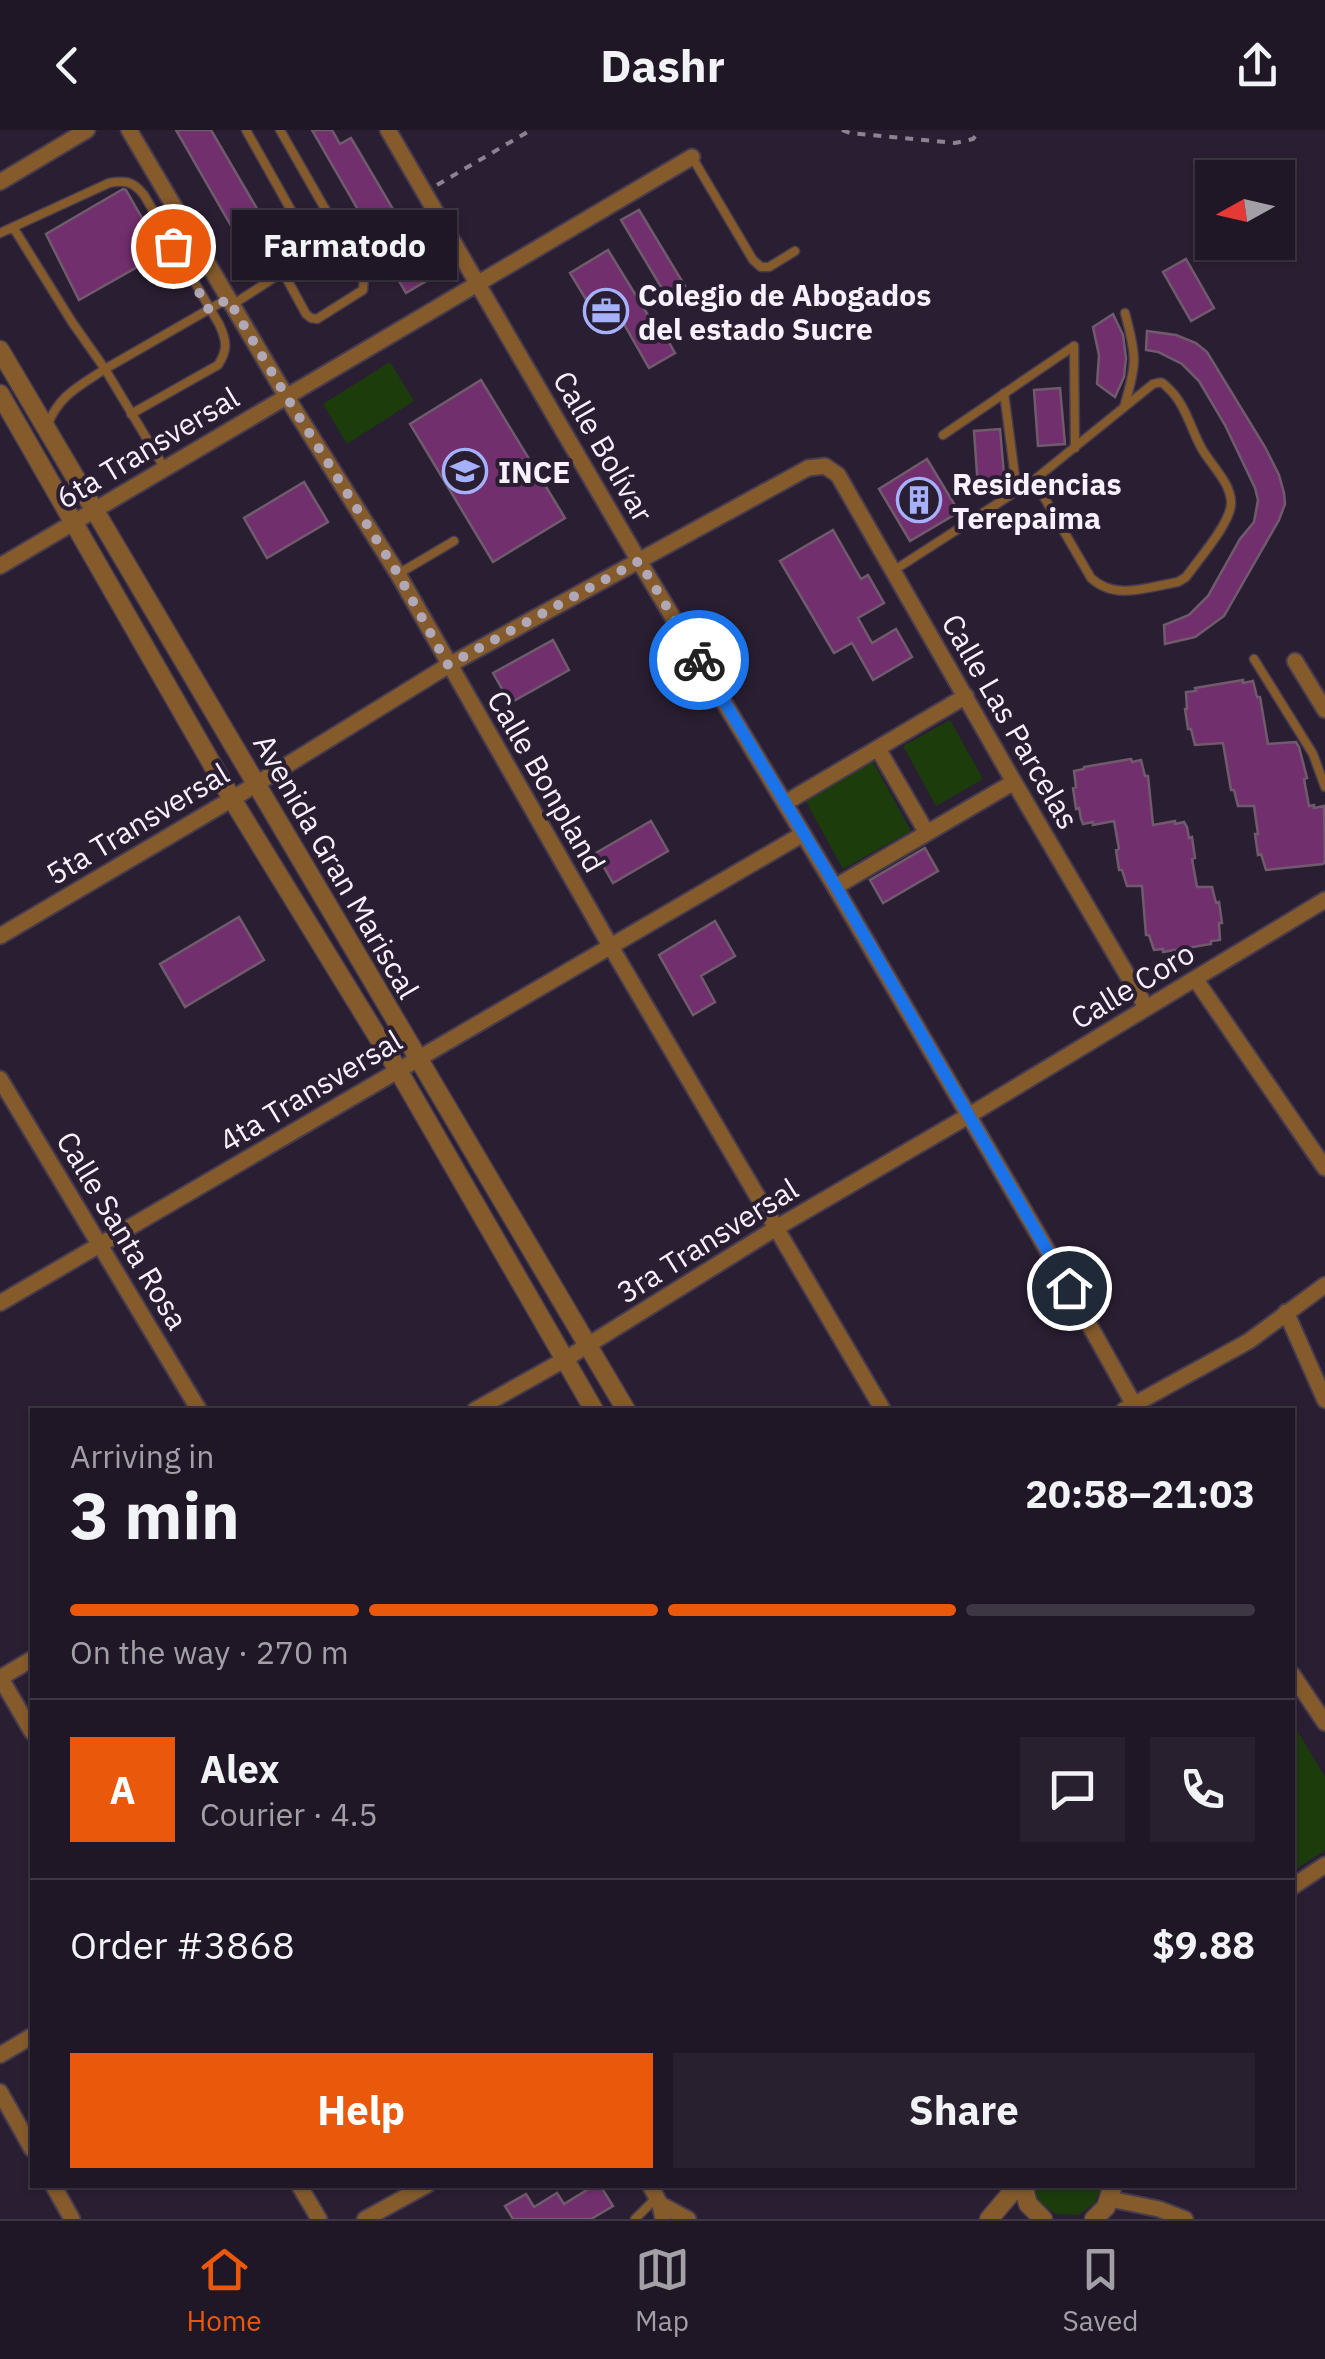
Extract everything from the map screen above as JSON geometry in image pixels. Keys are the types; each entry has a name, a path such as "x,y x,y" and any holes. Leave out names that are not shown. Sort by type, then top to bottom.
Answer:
{"street":[{"path":"0,182 88,130"},
{"name":"Calle Bonpland","path":"129,130 286,396 398,574 610,947 883,1408"},
{"name":"Calle Bolívar","path":"388,130 639,561 836,887 1053,1260 1132,1408"},
{"name":"6ta Transversal","path":"0,566 692,157"},
{"name":"Avenida Gran Mariscal","path":"0,350 625,1408"},
{"name":"Avenida Gran Mariscal","path":"0,394 232,799 398,1070 593,1408"},
{"name":"5ta Transversal","path":"0,936 448,665 808,468 825,466"},
{"name":"Calle Las Parcelas","path":"825,466 838,475 1146,1007"},
{"path":"1296,662 1325,710"},
{"path":"785,803 966,696"},
{"path":"878,749 927,833"},
{"path":"836,887 1014,782"},
{"name":"4ta Transversal","path":"0,1303 803,834"},
{"name":"Calle Coro","path":"968,1116 1325,900"},
{"path":"1196,980 1325,1168"},
{"name":"Calle Santa Rosa","path":"0,1079 198,1408"},
{"name":"3ra Transversal","path":"480,1408 968,1116"},
{"path":"1132,1408 1250,1341 1325,1285"},
{"path":"1286,1312 1325,1400"},
{"path":"30,1660 0,1678 30,1729"},
{"path":"1295,1678 1325,1723"},
{"path":"1295,1884 1325,1865"},
{"path":"0,2055 30,2037"},
{"path":"0,2092 30,2145"},
{"path":"55,2188 72,2219"},
{"path":"301,2188 319,2219"},
{"path":"366,2219 422,2188"},
{"path":"989,2219 1017,2188"},
{"path":"1021,2188 1028,2204 1043,2219"},
{"path":"1094,2219 1106,2208 1112,2192 1185,2219"},
{"path":"658,2201 688,2219"}],"lane":[{"path":"46,428 62,398 106,369 308,256 310,244 246,130"},
{"path":"280,130 365,284 362,290 317,319 306,314 283,272"},
{"path":"692,157 761,267 795,252"},
{"path":"0,233 108,183 136,184 220,324 226,345 218,365 131,414"},
{"path":"13,227 165,468"},
{"path":"1124,407 1135,368 1134,345 1125,313"},
{"path":"943,435 1074,346 1075,448"},
{"path":"893,571 1017,492 1153,384 1161,382 1183,406 1202,448 1230,492 1231,510 1186,577 1178,582 1114,592 1101,588 1090,578 1034,480"},
{"path":"1004,394 1017,492"},
{"path":"398,574 454,541"},
{"path":"1254,658 1313,754 1325,787"},
{"path":"635,2219 658,2201"}],"path":[{"path":"424,192 531,130"},
{"path":"842,130 955,143 973,139 980,130"}],"green space":[{"path":"390,362 414,401 347,444 323,404"},
{"path":"950,720 983,779 936,806 903,746"},
{"path":"872,760 911,831 843,869 804,798"},
{"path":"1295,1727 1325,1777 1325,1850 1295,1870"},
{"path":"1034,2188 1101,2188 1095,2203 1078,2215 1056,2214 1038,2201"}],"building":[{"path":"176,130 211,130 280,248 253,264"},
{"path":"312,130 332,130 340,144 351,138 433,277 406,293"},
{"path":"123,189 162,253 79,300 46,234"},
{"path":"639,210 685,286 667,297 621,220"},
{"path":"608,250 675,353 649,368 616,310 599,321 570,273"},
{"path":"1186,259 1214,308 1191,321 1163,272"},
{"path":"1113,314 1123,335 1126,358 1124,377 1115,397 1097,384 1099,355 1093,327"},
{"path":"1147,331 1176,335 1207,352 1265,447 1279,475 1285,504 1224,616 1195,637 1165,644 1164,625 1189,615 1208,596 1254,522 1258,500 1225,425 1199,381 1182,364 1146,350"},
{"path":"481,380 565,518 493,562 410,424"},
{"path":"1060,388 1065,444 1038,446 1034,390"},
{"path":"1000,429 1005,486 978,488 974,431"},
{"name":"Residencias Terepaima","path":"927,459 959,512 910,541 879,489"},
{"path":"304,482 328,522 267,558 244,518"},
{"path":"833,530 861,579 868,575 884,603 858,618 872,643 896,629 912,657 873,680 852,643 834,653 780,561"},
{"path":"553,640 569,670 510,703 493,673"},
{"path":"1253,681 1260,697 1268,744 1296,742 1299,747 1309,806 1324,806 1323,864 1266,870 1261,854 1258,855 1254,806 1238,806 1231,790 1223,743 1195,745 1188,729 1186,692"},
{"path":"1141,760 1148,776 1153,825 1184,822 1189,838 1192,837 1197,887 1212,887 1216,903 1219,902 1220,940 1163,952 1154,950 1146,935 1142,886 1127,886 1119,870 1114,821 1083,824 1079,808 1076,809 1074,771"},
{"path":"651,821 668,851 613,883 596,853"},
{"path":"925,848 938,871 883,903 870,880"},
{"path":"239,917 264,960 185,1007 160,964"},
{"path":"715,921 735,956 701,976 715,1002 693,1015 659,955"},
{"path":"590,2188 602,2188 613,2206 591,2219 513,2219 505,2206 526,2194 534,2207 557,2193 564,2204"}],"way so far":[{"path":"173,246 209,310 228,299 398,574 448,665 639,561 699,660"}],"place":[{"name":"Farmatodo","path":"173,246"},
{"name":"Colegio de Abogados del estado Sucre","path":"606,311"},
{"name":"INCE","path":"465,471"},
{"name":"Residencias Terepaima","path":"919,500"}],"route":[{"path":"699,660 1069,1288"}]}
